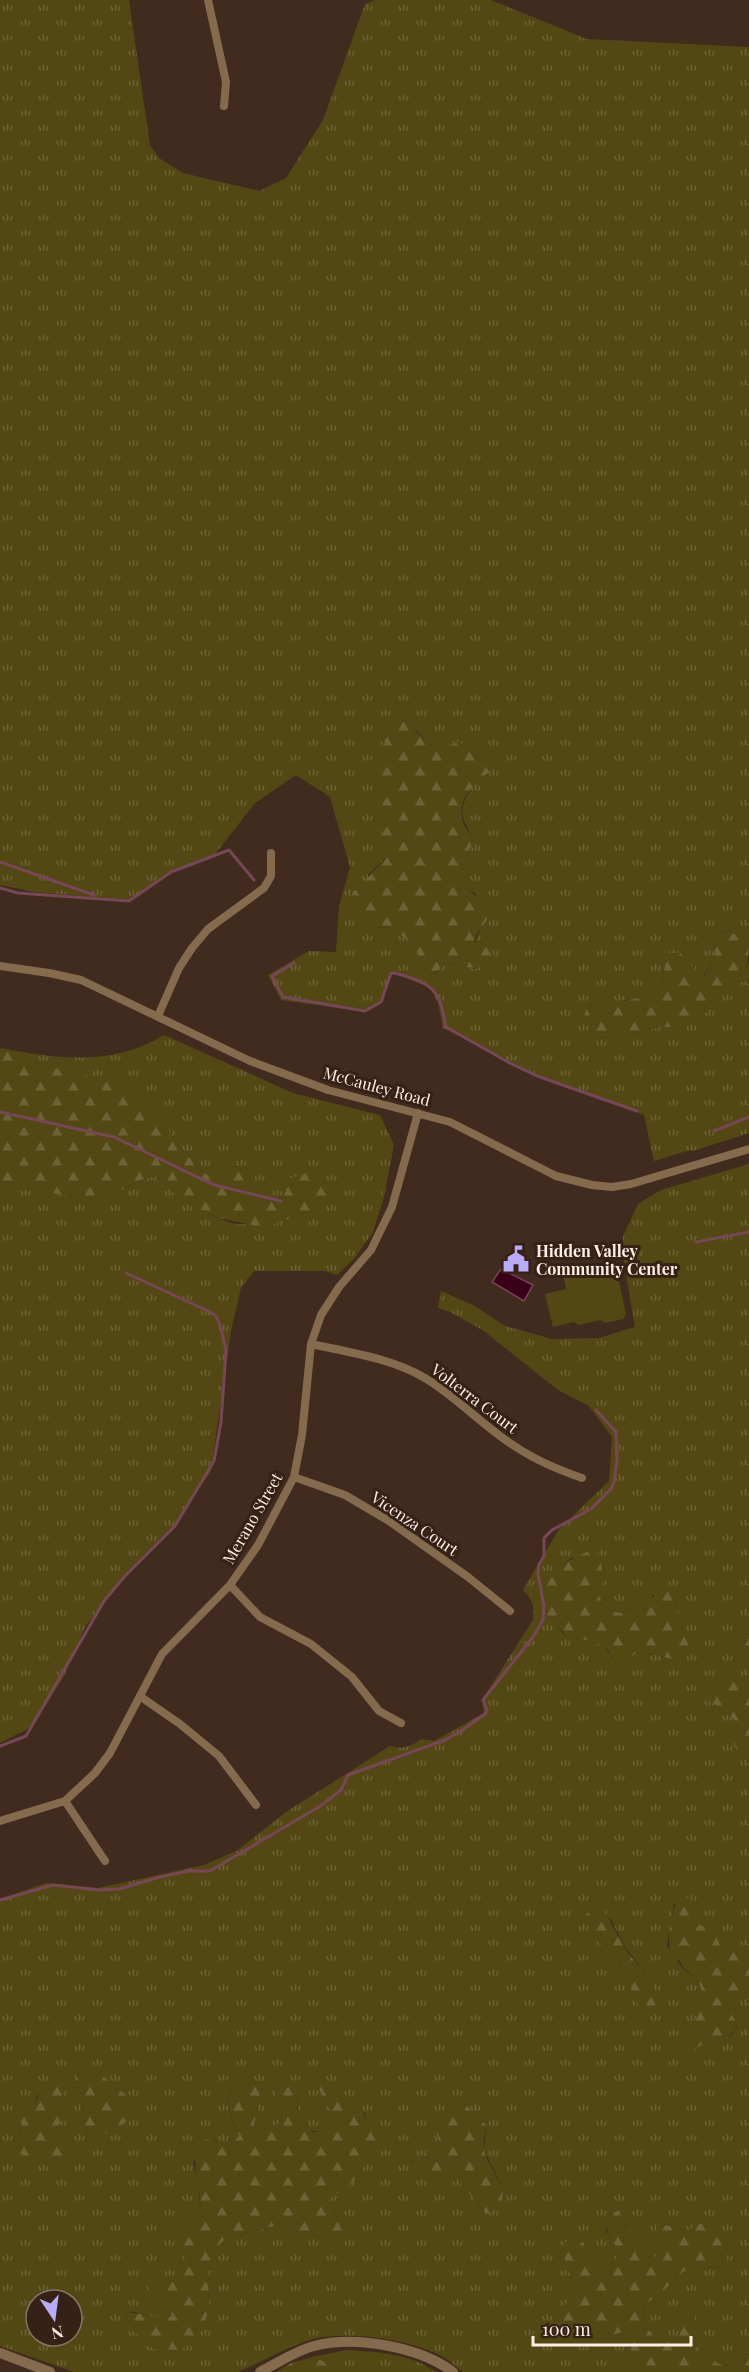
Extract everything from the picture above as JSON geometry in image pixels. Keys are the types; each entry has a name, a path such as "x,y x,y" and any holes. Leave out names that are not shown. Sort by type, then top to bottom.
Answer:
{"street":[{"path":"208,0 226,82 224,106"},
{"path":"158,1016 179,968 192,948 208,929 264,888 271,876 271,854"},
{"name":"McCauley Road","path":"0,966 81,980 288,1077 328,1090 450,1122 556,1176 592,1185 612,1187 631,1184 749,1149"},
{"name":"Merano Street","path":"0,1821 65,1801 95,1773 110,1753 162,1654 230,1585 258,1545 294,1477 302,1435 310,1344 321,1315 339,1287 372,1250 392,1207 418,1113"},
{"name":"Volterra Court","path":"310,1344 378,1359 423,1377 456,1399 514,1446 552,1468 582,1478"},
{"name":"Vicenza Court","path":"294,1477 345,1495 389,1521 468,1577 510,1611"},
{"path":"230,1585 260,1617 311,1644 352,1677 379,1711 401,1723"},
{"path":"141,1697 180,1724 219,1756 256,1805"},
{"path":"65,1801 105,1861"},
{"path":"260,2372 297,2351 316,2345 363,2343 403,2349 425,2356 453,2372"},
{"path":"0,2353 50,2372"}],"green space":[{"path":"0,0 129,0 150,145 159,158 183,173 259,191 286,178 323,120 365,4 375,0 491,0 587,39 749,47 749,948 745,938 726,931 713,939 715,957 703,976 681,953 664,970 661,990 646,997 590,1004 585,1013 600,1039 672,1026 718,989 731,983 745,981 749,961 749,1133 654,1161 644,1115 545,1079 443,1028 438,1003 430,987 392,973 378,1005 360,1011 281,1000 268,975 309,951 336,952 339,906 350,867 330,797 296,775 255,803 213,857 167,873 129,900 35,892 0,885","holes":["416,730 427,743 441,748 458,742 474,784 465,799 462,811 473,838 463,870 462,886 475,893 487,920 477,938 476,969 445,963 435,975 427,974 414,945 392,928 369,927 368,875 390,854 381,759"]},
{"path":"405,720 427,743 441,748 458,742 479,752 489,772 468,793 461,813 473,838 463,870 463,886 479,900 487,920 474,942 491,947 494,956 485,966 479,968 445,963 434,975 427,974 414,945 392,928 369,927 355,914 354,892 390,854 381,830 381,759 389,727 397,721"},
{"path":"727,931 745,938 749,948 746,981 731,983 718,989 715,1006 686,1027 660,1027 600,1039 584,1021 589,1005 594,1002 630,1000 661,990 667,953 681,953 691,966 704,976 715,957 713,939"},
{"path":"164,1035 293,1093 380,1115 394,1145 384,1197 373,1232 354,1259 337,1275 325,1271 254,1271 241,1288 231,1331 211,1471 171,1530 124,1578 85,1627 64,1676 33,1726 0,1743 0,1180 59,1194 89,1196 119,1191 140,1180 157,1176 195,1206 229,1222 255,1223 308,1212 290,1180 283,1198 252,1205 249,1192 255,1176 244,1166 223,1167 207,1175 175,1140 144,1095 104,1080 46,1066 33,1060 28,1053 81,1058 98,1057 131,1050"},
{"path":"0,1048 28,1053 33,1060 46,1066 122,1083 144,1095 175,1140 207,1175 223,1167 244,1166 255,1176 249,1192 252,1205 283,1198 290,1179 306,1173 328,1183 330,1194 322,1206 272,1225 256,1226 219,1218 180,1200 157,1176 140,1180 119,1191 89,1196 59,1194 0,1180"},
{"path":"749,1164 749,1629 733,1636 749,1658 749,1680 709,1700 737,1722 737,1750 749,1748 749,1957 721,1949 674,1903 667,1946 682,1967 698,1982 701,1989 700,2006 685,2047 715,2036 730,2037 738,2025 729,2010 731,1995 749,2000 749,2357 730,2367 701,2354 696,2342 694,2311 680,2314 680,2332 677,2341 656,2340 645,2324 643,2306 660,2294 684,2271 721,2266 686,2231 656,2222 656,2235 660,2246 656,2258 643,2253 642,2239 624,2224 619,2210 605,2229 617,2245 619,2256 610,2266 590,2257 584,2243 576,2239 569,2271 577,2286 578,2297 595,2339 625,2332 631,2341 629,2372 463,2372 445,2358 431,2351 397,2341 360,2336 310,2340 238,2372 74,2372 0,2346 0,1899 46,1883 98,1888 204,1865 238,1850 286,1812 390,1746 407,1747 422,1739 434,1741 484,1713 482,1700 533,1620 532,1603 523,1590 559,1529 609,1481 612,1437 589,1406 558,1390 484,1331 438,1308 441,1291 473,1305 505,1326 552,1339 599,1338 635,1327 623,1256 623,1236 638,1204 661,1190","holes":["572,1557 599,1594 603,1606 619,1613 645,1602 653,1595 675,1597 678,1617 692,1651 676,1660 640,1651 617,1666 607,1651 597,1642 564,1635 555,1613 550,1578","584,1917 611,1919 624,1946 647,1975 633,1995 624,1973","98,2072 127,2096 139,2099 113,2129 102,2136 87,2136 75,2074","254,2082 261,2092 254,2125 266,2130 281,2123 282,2108 298,2095 301,2123 310,2130 326,2132 335,2114 324,2101 334,2086 344,2106 365,2113 366,2122 386,2131 353,2182 328,2199 337,2217 329,2239 275,2226 226,2238 212,2251 208,2265 209,2307 154,2349 123,2313 134,2312 158,2318 173,2316 171,2300 183,2275 186,2262 176,2230 200,2209 199,2187 193,2163 206,2139 229,2146 239,2136 228,2104 230,2091 234,2084","38,2094 61,2137 18,2139 22,2118 34,2105","460,2099 486,2125 484,2151 500,2182 486,2214 462,2184 465,2161 454,2156 411,2162 415,2157 433,2158 441,2151 434,2123"]},
{"path":"610,1263 616,1266 626,1315 623,1319 606,1323 600,1320 579,1325 574,1322 553,1327 545,1294 566,1289 563,1274 566,1269 583,1265 589,1268"},
{"path":"596,1548 602,1571 599,1594 603,1606 619,1613 669,1589 675,1597 678,1617 692,1651 684,1659 676,1660 640,1651 617,1666 608,1650 591,1640 575,1640 566,1637 558,1625 547,1618 541,1598 549,1580 561,1566"},
{"path":"749,1629 749,1658 731,1648 733,1636"},
{"path":"749,1680 749,1748 737,1750 729,1734 737,1722 709,1700 709,1690 721,1681"},
{"path":"683,1893 695,1904 695,1924 712,1932 721,1949 749,1957 749,2000 731,1996 729,2010 738,2025 729,2037 715,2036 689,2053 685,2047 699,2008 700,1986 679,1960 672,1959 669,1943 672,1916 678,1899"},
{"path":"600,1906 624,1947 653,1985 657,2003 649,2012 640,2009 620,1965 604,1949 584,1917 590,1910"},
{"path":"80,2071 98,2072 127,2096 140,2099 130,2120 102,2136 87,2136 75,2074"},
{"path":"326,2079 334,2086 344,2106 362,2106 366,2122 376,2122 387,2131 353,2182 329,2199 342,2231 329,2239 275,2226 226,2238 213,2251 208,2265 209,2307 203,2328 196,2340 181,2350 154,2349 125,2324 123,2313 172,2316 169,2308 148,2289 150,2283 161,2279 176,2282 184,2270 183,2250 176,2230 200,2209 196,2155 206,2139 229,2146 239,2136 228,2104 230,2091 234,2084 254,2082 261,2092 254,2125 266,2130 281,2123 282,2108 274,2088 292,2081 298,2095 297,2110 304,2126 313,2132 326,2132 335,2114 324,2101 318,2086"},
{"path":"52,2084 61,2086 68,2114 57,2126 72,2156 67,2163 40,2162 21,2154 16,2149 22,2118 34,2105 43,2087"},
{"path":"460,2099 486,2125 484,2151 503,2194 496,2208 486,2214 461,2183 465,2172 464,2161 454,2156 444,2175 427,2177 411,2162 415,2157 433,2158 441,2151 434,2123"},
{"path":"619,2210 624,2224 642,2239 643,2253 656,2257 660,2246 656,2235 656,2222 686,2231 702,2223 718,2233 728,2249 727,2260 721,2266 684,2271 660,2294 643,2306 645,2324 656,2340 677,2341 680,2332 680,2314 688,2307 694,2311 696,2341 702,2354 708,2359 730,2367 749,2357 749,2372 629,2372 631,2341 625,2332 589,2339 577,2335 566,2326 557,2308 578,2297 564,2257 564,2243 576,2239 584,2243 590,2257 610,2266 619,2256 606,2228 604,2218"},
{"path":"347,2350 404,2357 436,2372 336,2372 336,2361 323,2361 312,2357"},
{"path":"312,2357 323,2361 336,2361 336,2372 276,2372 291,2363"}],"shaded area":[{"path":"501,1269 533,1285 524,1301 492,1282"}],"waterway":[{"path":"0,888 18,893 129,901 171,872 229,850 254,880"},
{"path":"0,862 94,895"},
{"path":"294,963 272,976 283,997 365,1011 381,1002 391,973 407,976 432,989 440,1001 446,1027 537,1076 637,1111"},
{"path":"0,1112 114,1137 214,1185 281,1201"},
{"path":"714,1131 749,1117"},
{"path":"696,1242 749,1232"},
{"path":"0,1746 26,1736 104,1601 125,1576 175,1526 214,1461 221,1422 226,1350 216,1316 126,1273"},
{"path":"0,1900 53,1885 99,1890 119,1889 189,1871 210,1871 322,1805 341,1790 348,1775 445,1740 485,1714 487,1710 483,1700 533,1637 543,1620 544,1606 538,1574 539,1564 544,1556 544,1538 552,1530 591,1509 611,1489 614,1482 617,1460 616,1432 596,1410"}],"place":[{"name":"Hidden Valley Community Center","path":"516,1259"}]}
